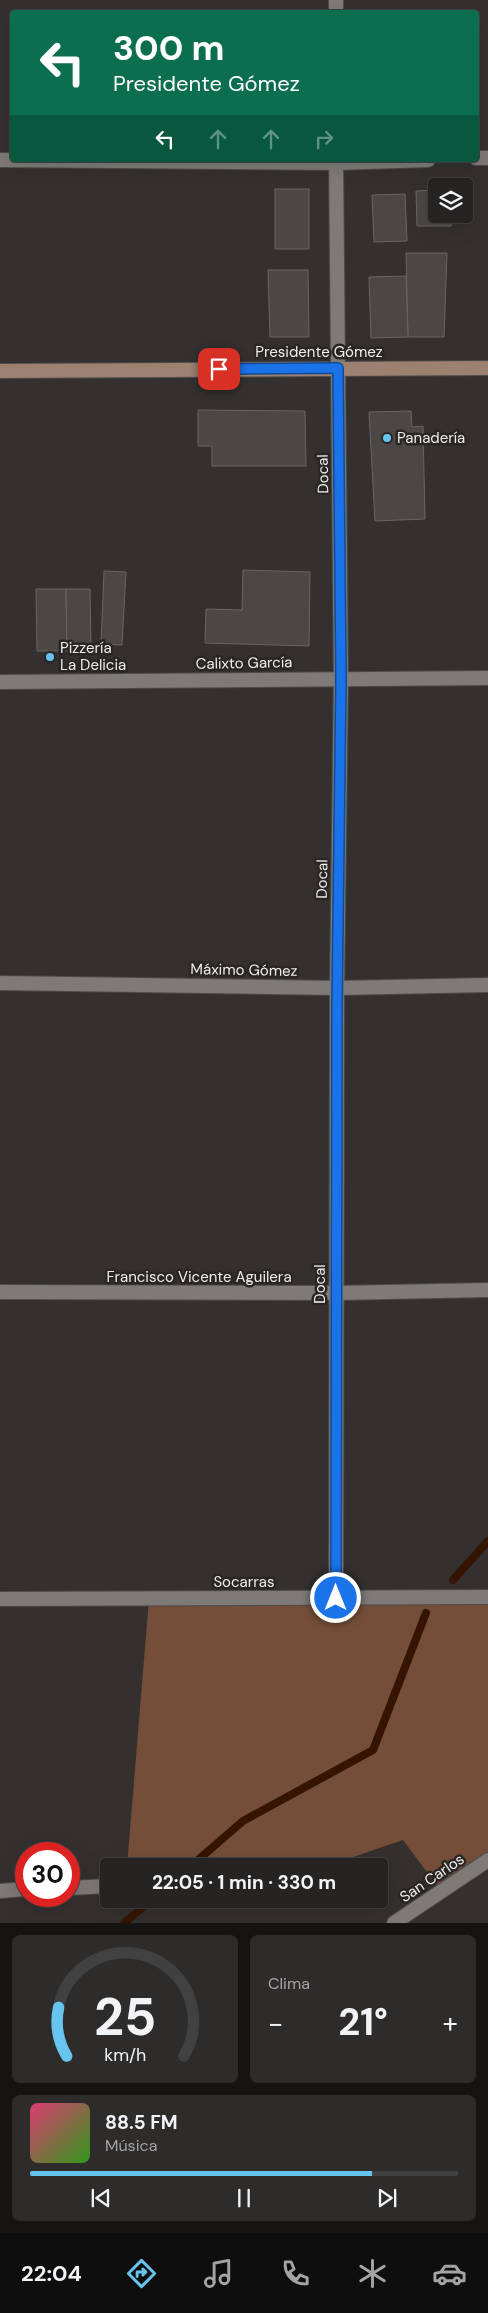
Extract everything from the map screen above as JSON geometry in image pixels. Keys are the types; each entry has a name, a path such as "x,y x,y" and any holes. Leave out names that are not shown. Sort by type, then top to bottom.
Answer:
{"main road":[{"name":"Presidente Gómez","path":"0,371 488,368"}],"street":[{"name":"Docal","path":"336,162 341,678 337,988 336,1598"},
{"name":"Calixto García","path":"0,682 488,678"},
{"name":"Máximo Gómez","path":"0,983 337,988 488,985"},
{"name":"Francisco Vicente Aguilera","path":"0,1292 336,1293 488,1290"},
{"name":"Socarras","path":"0,1599 488,1597"},
{"name":"San Carlos","path":"394,1923 488,1860"},
{"path":"80,1887 100,1886"},
{"path":"0,1891 15,1890"}],"shaded area":[{"path":"488,1597 488,1860 441,1891 403,1840 350,1858 128,1858 149,1599"}],"building":[{"path":"275,189 309,189 309,249 275,249"},
{"path":"428,190 428,223 451,223 451,226 417,226 416,191"},
{"path":"405,194 407,241 374,242 372,195"},
{"path":"406,253 447,253 444,337 408,337"},
{"path":"268,270 308,270 309,337 270,337"},
{"path":"406,276 408,337 371,338 369,277"},
{"path":"198,410 305,411 306,466 212,466 212,446 198,446"},
{"path":"411,411 412,427 423,426 425,519 375,521 369,412"},
{"path":"243,570 310,572 309,646 205,643 206,609 242,610"},
{"path":"104,571 126,572 122,645 101,644"},
{"path":"36,589 66,589 67,651 37,651"},
{"path":"66,589 90,589 91,650 67,651"}],"waterway":[{"path":"453,1580 488,1541"},
{"path":"200,1858 243,1821 373,1750 426,1613"},
{"path":"124,1923 142,1908"}],"place":[{"name":"Panadería","path":"387,438"},
{"name":"Pizzería La Delicia","path":"50,657"}],"route":[{"path":"219,369 338,368 341,678 337,1007 336,1598"}]}
